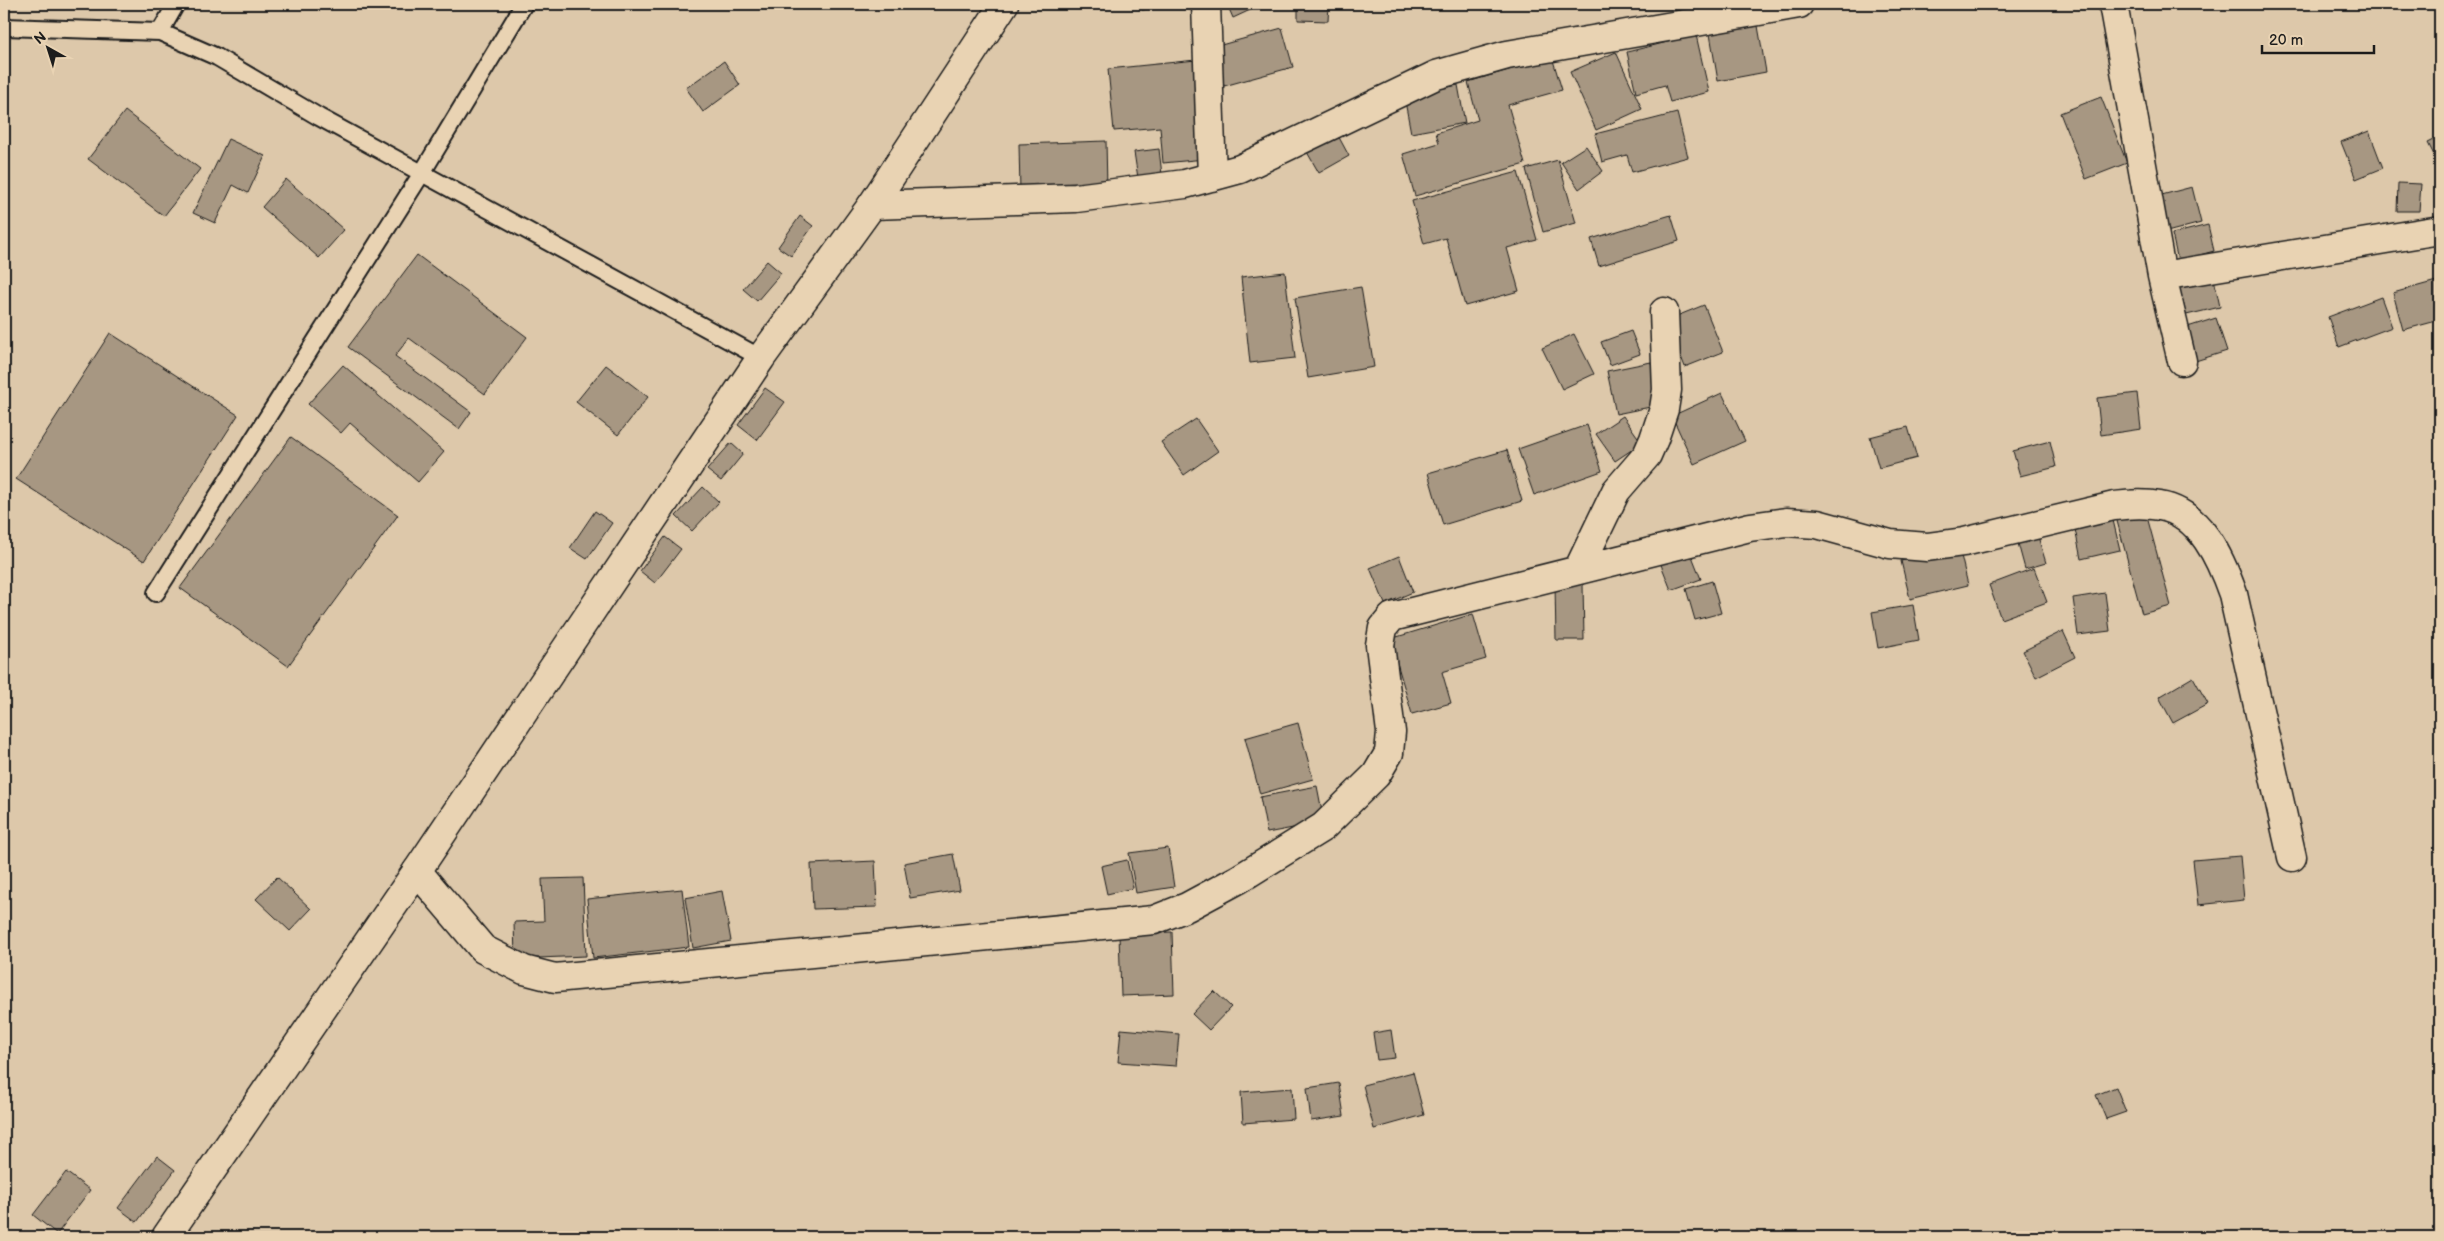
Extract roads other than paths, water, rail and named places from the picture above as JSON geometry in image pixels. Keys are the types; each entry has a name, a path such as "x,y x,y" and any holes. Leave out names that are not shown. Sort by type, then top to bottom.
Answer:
{"main road":[{"path":"166,1237 417,871 761,358 872,205 1004,4"},
{"path":"1206,4 1212,177"},
{"path":"872,205 1076,198 1185,184 1240,169 1436,76 1506,54 1800,4"},
{"path":"2113,4 2162,276 2182,361"},
{"path":"2162,276 2440,230"},
{"path":"1578,570 1616,491 1647,456 1654,440 1664,409 1667,390 1664,312"},
{"path":"417,871 483,949 524,970 554,978 1154,920 1188,907 1323,827 1376,774 1389,753 1392,732 1380,644 1383,628 1392,617 1750,527 1786,522 1817,524 1890,544 1927,547 1964,542 2114,506 2136,503 2162,506 2184,517 2199,529 2221,559 2234,594 2292,858"}],"lane":[{"path":"160,32 176,4"},
{"path":"156,593 422,174 524,4"},
{"path":"4,27 160,32 217,57 319,117 422,174 761,358"}]}
